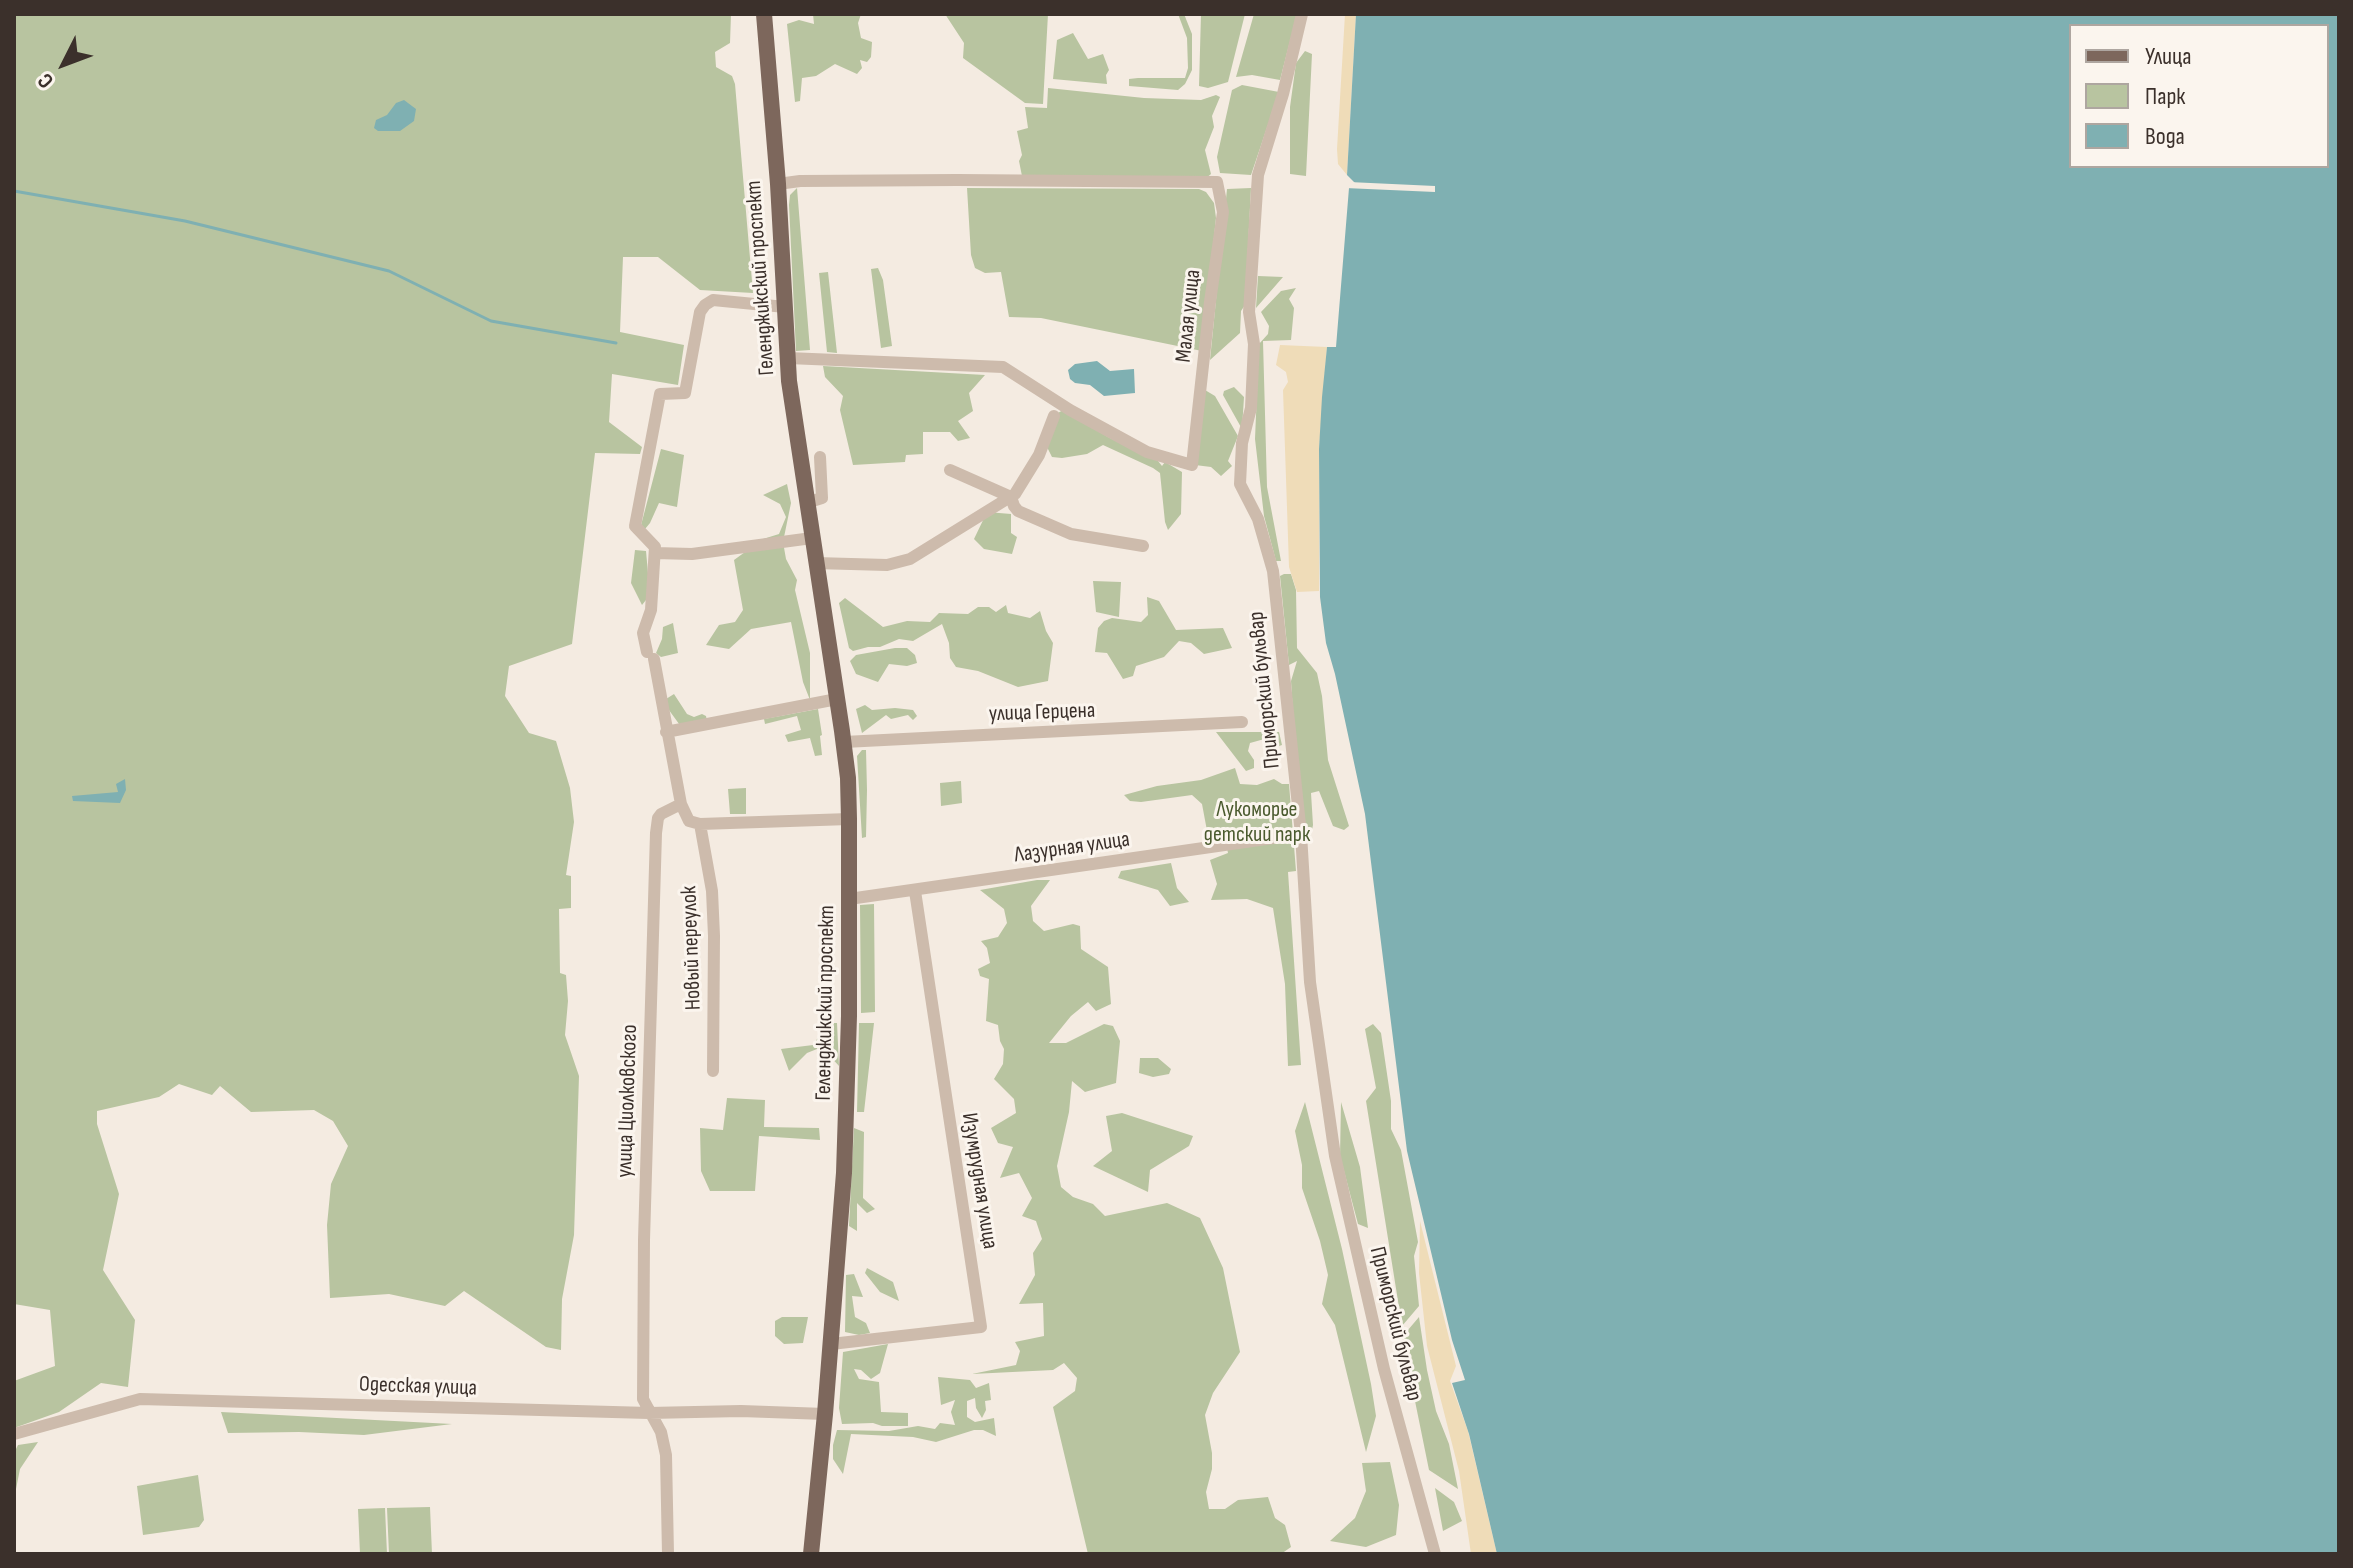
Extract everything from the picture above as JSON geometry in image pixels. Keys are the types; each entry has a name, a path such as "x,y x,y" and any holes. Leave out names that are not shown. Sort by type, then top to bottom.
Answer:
{"main road":[{"name":"Геленджикский проспект","path":"764,14 788,358 806,503 844,742 849,819 844,1173 831,1344"},
{"path":"811,1554 831,1344"}],"street":[{"name":"Приморский бульвар","path":"1302,14 1283,94 1258,175 1249,312 1254,344 1251,408 1242,443 1240,484 1258,519 1274,565 1301,834 1310,982 1335,1156 1384,1369 1435,1554"},
{"name":"Малая улица","path":"778,184 800,181 957,180 1217,182 1223,212 1211,288 1192,465 1147,452 1070,410 1003,367 788,358"},
{"path":"785,307 713,300 700,312 685,393 660,394 649,460 636,509 635,526 655,547 651,610 643,633 651,655 681,804 689,821 700,824 849,819"},
{"path":"815,563 898,564 1011,497 1021,487 1039,455 1054,416"},
{"path":"806,503 822,498 820,457"},
{"path":"950,470 1011,497 1018,511 1071,534 1143,546"},
{"path":"655,553 692,554 812,538"},
{"path":"666,732 837,699"},
{"name":"улица Герцена","path":"844,742 1242,722"},
{"name":"улица Циолковского","path":"668,1554 666,1455 661,1432 643,1399 642,1354 656,833 661,814 681,804"},
{"name":"Новый переулок","path":"700,824 709,870 714,936 713,1071"},
{"name":"Лазурная улица","path":"849,899 1301,834"},
{"name":"Изумрудная улица","path":"831,1344 981,1327 915,891"},
{"name":"Одесская улица","path":"14,1434 140,1399 649,1413 741,1411 825,1414"}],"green space":[{"path":"14,14 731,14 730,43 715,52 716,67 732,76 735,84 753,293 700,290 658,257 623,257 620,332 684,345 678,385 612,374 609,422 642,447 640,454 595,453 572,644 509,666 505,696 529,733 556,741 570,788 574,822 566,875 571,876 571,908 559,909 560,973 566,975 568,1001 565,1035 579,1076 574,1235 562,1299 561,1350 546,1347 464,1291 445,1306 389,1294 330,1298 327,1225 331,1184 348,1146 333,1121 314,1110 251,1112 220,1086 212,1095 179,1084 159,1097 97,1111 97,1124 119,1194 103,1270 135,1320 128,1387 101,1383 59,1412 14,1428 14,1381 55,1366 50,1310 14,1304"},
{"path":"813,14 861,14 858,23 861,38 872,42 871,57 867,62 860,60 862,68 857,74 835,64 816,76 802,78 800,101 795,102 787,24 799,20 814,24"},
{"path":"945,14 1048,14 1043,104 1025,103 963,58 964,43"},
{"path":"1178,14 1184,14 1192,34 1192,70 1185,84 1178,90 1129,86 1129,79 1185,78 1188,68 1187,38"},
{"path":"1201,14 1245,14 1228,82 1208,88 1199,86"},
{"path":"1254,14 1297,14 1280,80 1252,75 1236,77"},
{"path":"1073,33 1088,59 1103,54 1109,70 1107,84 1053,79 1057,40"},
{"path":"1305,51 1312,54 1306,176 1290,174 1290,107 1296,63"},
{"path":"1242,85 1279,92 1251,175 1220,173 1217,157 1232,90"},
{"path":"1048,88 1144,98 1201,100 1216,95 1220,97 1212,116 1214,127 1205,150 1211,174 1205,179 1022,176 1017,131 1028,128 1025,107 1047,108"},
{"path":"797,188 810,350 796,351 789,205 790,195"},
{"path":"967,188 1199,189 1206,192 1214,203 1216,218 1202,351 1041,318 1009,317 1001,272 985,273 975,268 971,255"},
{"path":"1251,188 1245,305 1241,311 1240,333 1210,360 1227,189"},
{"path":"878,268 883,280 892,346 881,348 871,269"},
{"path":"828,272 837,353 827,352 819,273"},
{"path":"1258,276 1283,277 1256,308"},
{"path":"1296,288 1289,299 1294,308 1291,340 1263,341 1267,487 1281,561 1276,561 1264,516 1255,439 1259,344 1268,334 1269,326 1261,312 1281,291"},
{"path":"823,366 985,375 969,393 973,411 958,421 970,438 958,441 950,432 923,432 923,454 906,455 905,462 853,465 840,410 843,396 825,377"},
{"path":"1234,387 1244,397 1242,429 1223,395 1224,391"},
{"path":"1205,390 1215,396 1238,436 1228,461 1232,466 1221,476 1211,467 1195,465"},
{"path":"1063,410 1162,466 1165,462 1182,472 1181,514 1168,530 1160,473 1153,468 1103,445 1087,454 1052,457 1047,447 1058,413"},
{"path":"661,449 684,455 677,507 659,503 650,523 645,529 640,529"},
{"path":"787,484 791,503 783,542 786,559 797,580 795,590 810,653 810,700 803,682 791,622 751,629 729,649 706,645 719,625 735,622 743,610 734,560 763,539 779,534 786,517 780,504 763,495"},
{"path":"987,512 1011,514 1011,533 1017,537 1012,554 984,549 974,539"},
{"path":"635,550 646,551 650,595 642,605 631,583"},
{"path":"1291,574 1296,590 1297,648 1317,673 1328,760 1349,826 1344,830 1333,826 1319,791 1311,793 1313,825 1309,844 1301,843 1291,681 1297,661 1289,665 1280,576"},
{"path":"1093,581 1121,582 1119,617 1096,612"},
{"path":"1147,597 1159,601 1176,630 1223,628 1232,648 1204,654 1191,643 1179,641 1164,657 1136,666 1133,676 1123,679 1107,653 1095,652 1098,628 1112,618 1141,622 1148,615"},
{"path":"845,598 883,627 907,621 930,622 939,613 968,614 978,607 989,607 996,612 1006,605 1008,613 1030,618 1040,611 1053,643 1048,681 1018,687 978,671 956,667 950,658 949,643 942,624 913,641 899,639 880,647 853,651 849,648 839,603"},
{"path":"673,623 678,653 661,657 656,653 663,627"},
{"path":"907,648 915,655 917,663 907,666 889,664 878,682 856,674 850,661 856,655"},
{"path":"674,694 687,714 694,717 702,714 707,721 682,728 666,706 666,699"},
{"path":"865,705 872,710 913,710 917,716 913,720 908,715 891,719 886,715 862,733 856,709"},
{"path":"818,709 822,755 815,756 810,738 788,742 785,735 801,730 797,716 765,724 764,719"},
{"path":"1216,732 1279,732 1282,745 1273,748 1268,738 1250,743 1248,751 1254,760 1254,768 1246,771"},
{"path":"866,750 867,790 866,837 862,838 857,756"},
{"name":"Лукоморье детский парк","path":"1235,768 1240,784 1257,785 1274,779 1289,784 1296,871 1288,872 1301,1065 1288,1066 1285,984 1273,908 1247,899 1211,900 1217,884 1210,860 1228,853 1224,834 1208,836 1202,804 1192,795 1141,802 1130,801 1124,795 1157,786 1201,780"},
{"path":"961,781 962,803 941,806 940,783"},
{"path":"746,788 746,814 730,814 728,789"},
{"path":"1171,863 1177,888 1189,902 1170,906 1158,890 1118,878 1121,871"},
{"path":"1050,880 1031,906 1033,921 1044,931 1073,924 1080,926 1081,949 1108,967 1111,1004 1096,1011 1088,1002 1071,1016 1049,1043 1066,1043 1104,1024 1113,1026 1120,1041 1116,1083 1085,1092 1072,1081 1069,1112 1057,1166 1061,1187 1073,1197 1093,1204 1105,1216 1167,1203 1200,1218 1223,1268 1240,1352 1213,1393 1205,1415 1212,1453 1212,1469 1206,1492 1209,1509 1225,1509 1238,1500 1268,1497 1275,1518 1285,1525 1291,1547 1281,1554 1088,1554 1053,1407 1075,1391 1077,1378 1064,1363 1053,1370 972,1374 1016,1365 1020,1351 1015,1342 1044,1336 1043,1303 1019,1304 1035,1275 1033,1253 1042,1239 1036,1221 1022,1216 1032,1198 1019,1173 1000,1178 1013,1147 998,1143 991,1128 1016,1113 1014,1099 994,1079 1003,1064 1004,1049 998,1025 986,1021 989,979 980,976 978,969 990,963 987,948 981,941 998,937 1007,923 1004,909 980,890"},
{"path":"874,904 875,1012 861,1013 860,905"},
{"path":"828,1023 837,1023 839,1066 828,1054 817,1049 807,1053 789,1071 781,1049 813,1045"},
{"path":"859,1023 874,1023 864,1112 857,1112"},
{"path":"1373,1024 1381,1033 1391,1101 1391,1129 1401,1150 1418,1242 1414,1256 1419,1306 1402,1326 1366,1101 1376,1088 1365,1029"},
{"path":"1140,1058 1158,1058 1171,1069 1169,1074 1153,1077 1139,1073"},
{"path":"727,1098 765,1100 764,1127 819,1128 820,1140 759,1136 755,1191 710,1191 701,1171 700,1128 723,1130"},
{"path":"1305,1102 1342,1249 1371,1384 1376,1416 1366,1452 1335,1325 1322,1304 1328,1275 1302,1188 1302,1165 1295,1131"},
{"path":"1341,1102 1360,1167 1368,1228 1358,1224 1340,1156"},
{"path":"1122,1113 1193,1136 1189,1146 1150,1170 1148,1192 1093,1166 1112,1151 1106,1116"},
{"path":"854,1128 864,1132 863,1198 875,1209 867,1213 857,1203 857,1231 849,1226"},
{"path":"867,1268 893,1282 899,1301 880,1292 865,1273"},
{"path":"854,1274 863,1297 852,1296 855,1317 866,1323 870,1333 859,1335 845,1332 846,1275"},
{"path":"782,1317 808,1317 803,1343 784,1344 775,1336 775,1321"},
{"path":"1419,1317 1436,1411 1449,1444 1458,1489 1429,1470 1402,1337"},
{"path":"888,1344 880,1373 871,1379 861,1370 854,1369 859,1379 879,1382 881,1412 908,1413 908,1426 842,1424 839,1408 843,1352"},
{"path":"938,1377 970,1380 976,1388 989,1383 991,1400 985,1401 986,1410 982,1418 975,1398 967,1401 967,1417 975,1422 994,1418 996,1436 974,1430 936,1442 913,1437 851,1434 843,1474 833,1459 837,1430 889,1431 918,1426 935,1429 940,1423 955,1425 951,1412 955,1400 941,1405"},
{"path":"221,1412 452,1424 364,1435 228,1433"},
{"path":"38,1442 20,1469 14,1499 14,1453 18,1445"},
{"path":"1390,1462 1399,1505 1396,1535 1366,1547 1330,1541 1355,1518 1366,1491 1362,1463"},
{"path":"198,1475 204,1520 199,1527 143,1535 137,1486"},
{"path":"1435,1488 1454,1502 1462,1521 1443,1531"},
{"path":"430,1507 432,1554 389,1554 387,1508"},
{"path":"385,1508 387,1554 360,1554 358,1509"}],"sand":[{"path":"1345,14 1356,14 1347,175 1338,164 1337,149"},
{"path":"1280,345 1327,347 1319,449 1319,591 1297,592 1289,567 1283,390 1288,382 1286,372 1276,365"},
{"path":"1420,1221 1456,1366 1450,1381 1468,1431 1497,1554 1471,1554 1459,1471 1427,1346 1419,1273"}],"water":[{"path":"1356,14 2339,14 2339,1554 1497,1554 1469,1434 1452,1383 1465,1380 1452,1340 1407,1151 1365,814 1326,643 1320,597 1319,449 1322,397 1327,347 1336,347 1349,188 1355,188 1355,183 1347,175"},
{"path":"404,100 416,109 414,121 400,131 378,131 374,128 376,120"},
{"path":"1097,361 1110,371 1134,369 1135,393 1104,396 1090,385 1070,379 1068,370 1075,364"},
{"path":"125,779 126,790 120,803 73,801 72,796 118,792 116,784"}],"pier":[{"path":"1349,182 1435,186 1435,192 1345,188 1351,184"}],"waterway":[{"path":"14,191 185,221 389,271 491,321 616,343"}]}
